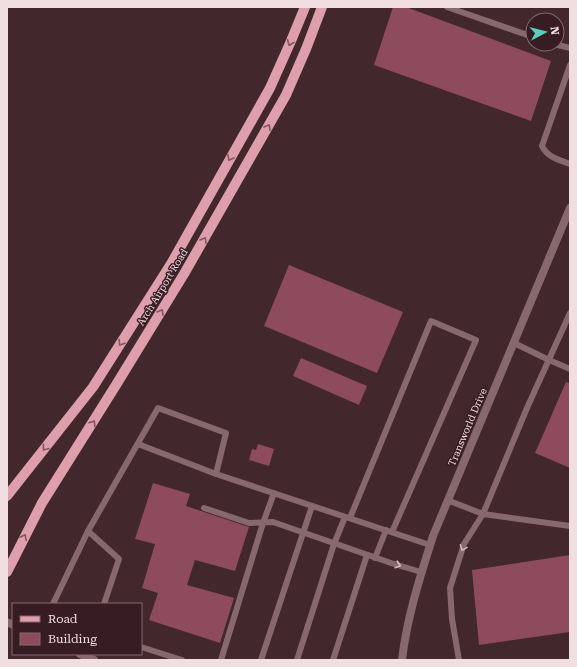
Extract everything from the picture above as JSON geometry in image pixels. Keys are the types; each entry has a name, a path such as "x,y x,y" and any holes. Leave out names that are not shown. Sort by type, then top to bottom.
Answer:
{"main road":[{"name":"Arch Airport Road","path":"7,496 11,487 93,387 171,264 270,88 305,7"},
{"name":"Arch Airport Road","path":"7,572 42,503 184,274 286,95 322,7"}],"street":[{"name":"Transworld Drive","path":"402,660 410,612 430,545 447,500 570,209"},
{"path":"82,655 94,660"}],"lane":[{"path":"447,7 525,34"},
{"path":"570,65 542,146 551,157 570,164"},
{"path":"459,660 452,618 450,588 464,544 483,514 527,408 570,313"},
{"path":"297,660 334,544 347,518 431,320 476,340 389,531 375,558"},
{"path":"514,343 549,360 570,368"},
{"path":"53,603 88,531 158,408 226,433 216,474"},
{"path":"138,444 216,474 430,545"},
{"path":"221,660 263,523 274,493"},
{"path":"447,500 483,514 570,526"},
{"path":"261,660 312,506"},
{"path":"204,508 249,523 273,522 375,558 421,572"},
{"path":"88,531 119,558 104,603"},
{"path":"333,660 367,555"},
{"path":"142,647 182,660"}],"building":[{"path":"393,7 406,7 551,61 531,121 374,65"},
{"path":"289,265 403,312 377,373 264,326"},
{"path":"301,358 367,386 359,405 293,376"},
{"path":"566,382 570,383 570,468 535,453"},
{"path":"258,444 274,449 269,466 249,460 252,449 256,450"},
{"path":"153,483 190,494 186,506 249,527 235,571 195,560 187,585 234,598 220,643 149,620 158,593 142,588 155,544 135,539"},
{"path":"570,555 570,632 479,645 472,570"}]}
